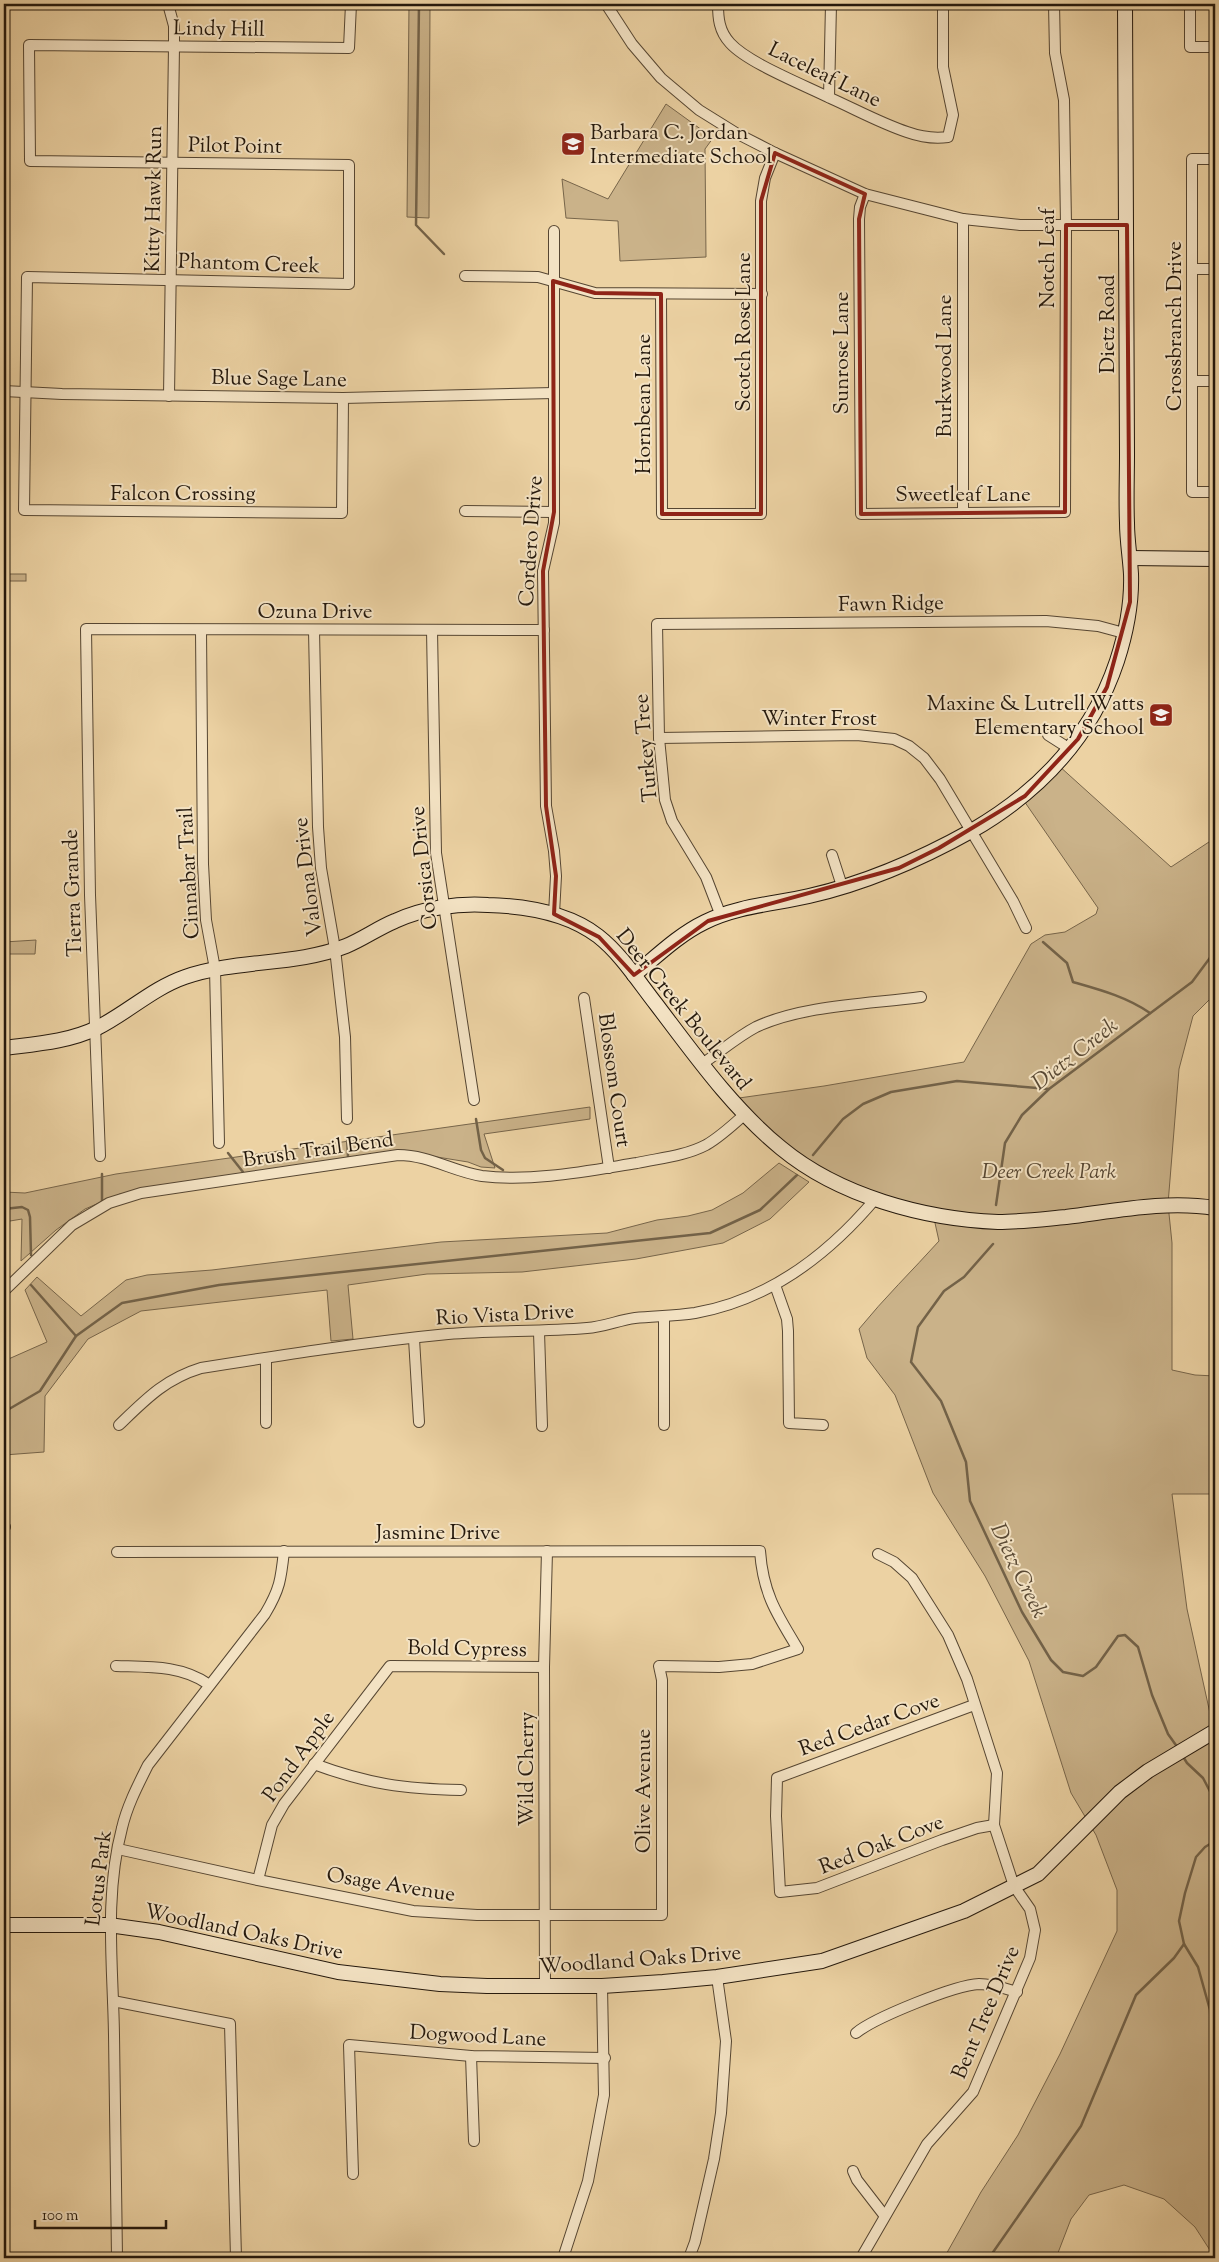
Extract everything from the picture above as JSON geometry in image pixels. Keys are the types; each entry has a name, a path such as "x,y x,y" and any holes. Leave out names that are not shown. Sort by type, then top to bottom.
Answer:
{"street":[{"name":"Kitty Hawk Run","path":"168,4 174,26 169,396"},
{"name":"Lindy Hill","path":"30,161 30,45 349,48 351,4"},
{"path":"606,4 632,44 661,78 715,121 775,153 865,194 964,219 1020,224 1127,224"},
{"name":"Laceleaf Lane","path":"718,4 719,23 730,44 753,59 792,80 907,133 934,138 948,137 953,115 943,67 943,4"},
{"path":"829,97 831,4"},
{"name":"Notch Leaf","path":"1054,4 1055,53 1064,100 1066,225 1065,512"},
{"name":"Dietz Road","path":"634,975 690,930 721,916 740,909 810,896 899,868 971,831 1025,796 1052,771 1070,749 1093,715 1107,687 1116,662 1130,602 1130,558 1126,524 1127,224 1125,4"},
{"path":"1190,4 1190,47 1215,47"},
{"name":"Scotch Rose Lane","path":"662,514 762,514 761,201 765,178 775,153"},
{"name":"Crossbranch Drive","path":"1215,159 1192,159 1192,492 1215,492"},
{"name":"Pilot Point","path":"30,161 349,166 349,284"},
{"name":"Sunrose Lane","path":"861,514 859,220 860,207 865,194"},
{"name":"Burkwood Lane","path":"963,513 964,219"},
{"name":"Cordero Drive","path":"554,231 554,523 543,571 546,806 554,851 556,876 554,914"},
{"path":"1193,269 1215,269"},
{"path":"465,276 525,276 553,281 595,293 762,294"},
{"name":"Phantom Creek","path":"26,392 27,277 349,284"},
{"name":"Hornbean Lane","path":"661,294 662,514"},
{"path":"1193,381 1215,381"},
{"name":"Blue Sage Lane","path":"4,391 169,396 343,398 554,393"},
{"name":"Falcon Crossing","path":"26,392 24,510 342,513 343,398"},
{"path":"465,511 554,512"},
{"name":"Sweetleaf Lane","path":"861,514 1065,512"},
{"path":"1130,558 1215,559"},
{"name":"Fawn Ridge","path":"657,624 1046,621 1098,626 1124,633"},
{"name":"Turkey Tree","path":"657,624 659,738 662,786 670,814 706,877 721,916"},
{"name":"Ozuna Drive","path":"86,629 544,630"},
{"name":"Tierra Grande","path":"86,629 90,886 100,1156"},
{"name":"Cinnabar Trail","path":"201,630 204,873 206,920 215,969 219,1143"},
{"name":"Valona Drive","path":"314,630 318,827 321,868 335,949 345,1038 347,1119"},
{"name":"Corsica Drive","path":"432,630 436,853 474,1100"},
{"name":"Winter Frost","path":"659,738 857,734 894,739 917,752 932,767 1012,901 1026,928"},
{"path":"1048,735 1070,749"},
{"path":"832,855 842,886"},
{"name":"Deer Creek Boulevard","path":"4,1048 50,1042 74,1037 96,1029 163,987 185,977 215,969 318,954 346,946 397,920 444,907 486,904 518,907 554,914 583,927 599,937 634,975 702,1064 745,1114 782,1149 830,1179 876,1198 944,1216 997,1222 1066,1217 1168,1204 1215,1208"},
{"path":"702,1064 742,1036 775,1020 830,1008 922,997"},
{"name":"Blossom Court","path":"584,998 609,1168"},
{"name":"Brush Trail Bend","path":"4,1290 72,1225 109,1203 141,1193 398,1155 420,1158 480,1175 499,1177 609,1168 682,1155 706,1145 745,1114"},
{"name":"Rio Vista Drive","path":"119,1425 161,1386 182,1373 201,1368 448,1334 539,1332 590,1328 629,1319 664,1317 718,1307 745,1299 775,1285 807,1266 831,1247 856,1223 876,1198"},
{"path":"775,1285 787,1319 789,1423 823,1425"},
{"path":"664,1317 664,1425"},
{"path":"539,1332 542,1426"},
{"path":"414,1339 419,1422"},
{"path":"266,1358 266,1423"},
{"name":"Lotus Park","path":"117,2258 113,2001 109,1925 122,1826 148,1765 208,1684 265,1614 276,1596 281,1578 284,1551"},
{"name":"Wild Cherry","path":"545,1987 544,1667 548,1551"},
{"name":"Jasmine Drive","path":"117,1552 760,1551 763,1579 771,1603 798,1649 752,1664 718,1667 659,1666"},
{"name":"Bent Tree Drive","path":"861,2258 884,2215 927,2144 973,2092 1017,1992 1030,1958 1035,1930 1030,1909 1014,1886 994,1825 997,1773 967,1679 948,1635 922,1592 902,1568 878,1554"},
{"path":"116,1666 174,1670 197,1676 208,1684"},
{"name":"Bold Cypress","path":"390,1666 544,1667"},
{"name":"Pond Apple","path":"258,1880 272,1826 284,1804 390,1666"},
{"name":"Olive Avenue","path":"659,1666 662,1690 662,1915"},
{"name":"Red Cedar Cove","path":"780,1892 776,1816 777,1778 974,1705"},
{"name":"Woodland Oaks Drive","path":"4,1925 109,1925 159,1932 338,1972 440,1984 545,1987 602,1986 717,1977 835,1957 964,1911 1038,1874 1120,1792 1210,1734"},
{"path":"314,1764 345,1776 384,1785 461,1790"},
{"name":"Red Oak Cove","path":"780,1892 818,1888 942,1840 977,1828 994,1825"},
{"name":"Osage Avenue","path":"118,1848 258,1880 413,1911 446,1914 662,1915"},
{"path":"689,2258 695,2242 714,2159 721,2113 726,2041 717,1977"},
{"path":"856,2032 878,2019 968,1986 990,1985 1017,1992"},
{"path":"563,2258 590,2173 604,2095 605,2058 602,1986"},
{"path":"113,2001 230,2024 236,2258"},
{"name":"Dogwood Lane","path":"353,2174 349,2045 471,2056 605,2058"},
{"path":"471,2056 474,2141"},
{"path":"854,2171 857,2180 884,2215"}],"highlighted area":[{"path":"775,153 865,194 859,219 861,514 1065,512 1066,225 1127,225 1130,602 1107,687 1078,739 1025,796 939,848 899,868 708,921 634,975 599,937 554,914 556,876 546,806 543,571 554,512 553,281 595,293 661,294 662,514 761,514 761,201"}],"green space":[{"path":"409,4 430,4 429,218 407,217"},
{"path":"666,104 713,138 705,149 706,257 620,261 618,221 566,218 562,179 608,199"},
{"path":"4,574 26,574 26,581 4,581"},
{"name":"Deer Creek Park","path":"1058,765 1171,867 1215,838 1215,994 1193,1016 1179,1069 1168,1204 1172,1243 1172,1370 1195,1375 1215,1376 1215,1494 1172,1494 1187,1609 1215,1736 1215,2258 1195,2227 1164,2199 1124,2185 1089,2195 1071,2219 1056,2258 944,2258 981,2192 1018,2135 1060,2054 1117,1931 1117,1890 1096,1835 1071,1793 1029,1661 985,1576 933,1493 895,1395 867,1358 859,1329 939,1241 933,1214 816,1171 732,1099 824,1086 964,1062 1031,944 1045,935 1065,932 1096,914 1098,908 1022,798"},
{"path":"36,940 35,954 4,954 4,942"},
{"path":"590,1107 590,1119 484,1134 495,1168 400,1151 120,1194 85,1209 56,1230 21,1261 22,1219 4,1222 4,1192 25,1193 116,1174"},
{"path":"779,1163 809,1182 770,1219 723,1243 636,1259 522,1272 427,1274 348,1285 353,1339 331,1341 327,1290 141,1311 88,1339 45,1396 44,1452 4,1455 4,1361 47,1342 25,1290 37,1277 81,1316 126,1280 147,1275 212,1270 441,1242 607,1233 657,1220 688,1216 712,1210 743,1193"}],"waterway":[{"path":"419,4 416,225 444,254"},
{"path":"1043,942 1067,963 1073,982 1123,998 1150,1013"},
{"name":"Dietz Creek","path":"996,1205 1005,1143 1022,1115 1049,1089 1192,982 1215,951"},
{"path":"813,1155 843,1119 863,1104 891,1092 957,1081 1049,1089"},
{"path":"476,1119 481,1150 485,1158 503,1170"},
{"path":"347,1137 348,1157"},
{"path":"228,1153 243,1172"},
{"path":"102,1174 102,1202"},
{"path":"4,1412 40,1391 76,1336 122,1303 219,1285 710,1233 760,1210 797,1175"},
{"path":"4,1209 22,1207 28,1210 30,1217 31,1255"},
{"name":"Dietz Creek","path":"993,1244 964,1277 944,1291 918,1327 911,1362 941,1401 966,1462 970,1501 1022,1612 1051,1660 1063,1672 1083,1676 1096,1667 1118,1636 1125,1635 1138,1647 1152,1695 1168,1734 1178,1748"},
{"path":"31,1285 76,1336"},
{"name":"Dietz Creek","path":"1182,1755 1187,1763 1203,1778 1215,1801"},
{"name":"Dietz Creek","path":"1215,1841 1205,1847 1196,1857 1179,1921 1184,1944 1198,1967 1210,2010 1211,2030 1215,2036"},
{"path":"989,2258 1081,2126 1136,1995 1174,1958 1184,1944"}],"place":[{"name":"Barbara C. Jordan Intermediate School","path":"573,144"},
{"name":"Maxine & Lutrell Watts Elementary School","path":"1161,715"}]}
